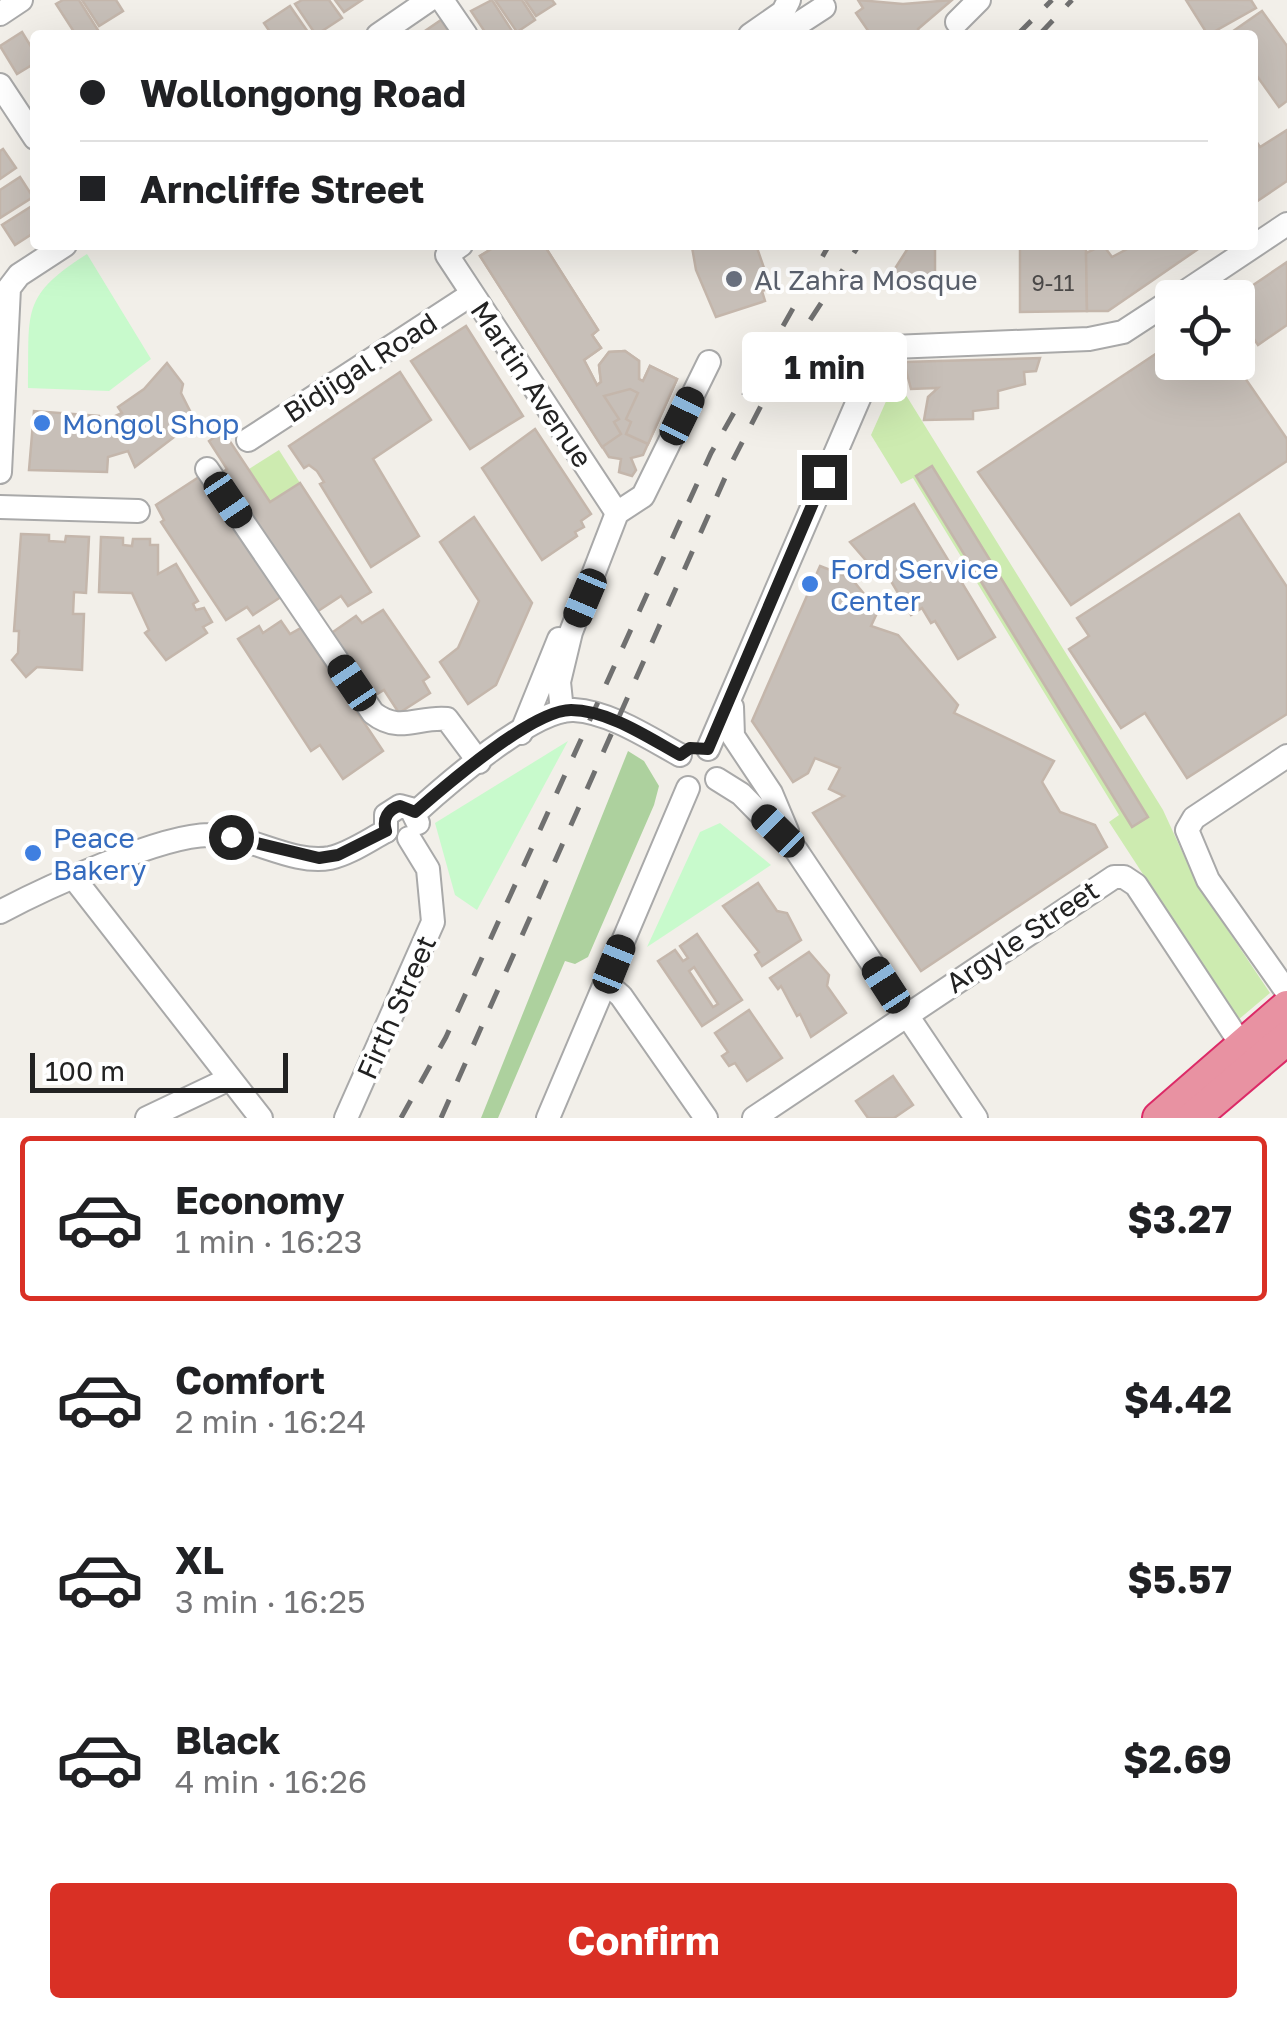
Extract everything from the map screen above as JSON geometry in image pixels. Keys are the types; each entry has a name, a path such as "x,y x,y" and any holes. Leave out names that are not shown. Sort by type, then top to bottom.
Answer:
{"highway":[{"path":"1159,1118 1287,1007"},
{"path":"1194,1118 1287,1038"}],"street":[{"path":"0,14 21,0"},
{"path":"385,30 429,0"},
{"path":"442,0 463,30"},
{"path":"958,22 978,0"},
{"path":"759,30 784,16 824,7"},
{"path":"0,86 30,131"},
{"path":"1258,242 1287,224"},
{"path":"0,472 9,288 20,275 58,250"},
{"name":"Martin Avenue","path":"454,250 472,294 617,513"},
{"path":"1202,280 1246,250"},
{"name":"Bidjigal Road","path":"248,440 472,294"},
{"path":"708,749 873,366 892,347 922,342 1089,339 1123,332 1155,311"},
{"path":"562,711 559,682 571,632 617,513 643,496 709,362"},
{"path":"207,469 373,714 387,724 400,726 447,718 480,762"},
{"path":"0,506 138,510"},
{"path":"522,732 559,640 571,632"},
{"path":"732,699 733,736 771,793 796,850 976,1118"},
{"path":"415,812 522,732 562,711 582,711 638,731 680,755"},
{"path":"690,748 708,749 718,759 717,779 707,788 688,788 676,773 680,755 690,748"},
{"path":"1287,756 1194,818 1187,836 1208,880 1287,992"},
{"path":"717,779 741,794 796,850"},
{"path":"548,1118 688,788"},
{"path":"400,806 415,812 418,826 410,838 399,840 386,831 384,820 390,810 400,806"},
{"path":"0,912 73,877 197,836 231,837 319,858 338,855 386,831"},
{"name":"Firth Street","path":"346,1118 434,922 428,869 410,838"},
{"name":"Argyle Street","path":"754,1118 1109,878 1119,876 1136,886 1241,1044"},
{"path":"73,877 261,1118"},
{"path":"606,983 621,996 706,1118"},
{"path":"148,1118 229,1079"}],"green space":[{"path":"87,254 151,359 109,391 28,388 33,309 49,283"},
{"path":"896,379 1163,810 1197,884 1270,993 1238,1020 1109,822 1119,815 913,478 901,484 871,435"},
{"path":"279,450 300,483 270,502 249,469"},
{"path":"568,741 477,910 455,895 435,823"},
{"path":"628,751 644,761 659,786 654,805 588,957 575,964 565,961 498,1118 481,1118"},
{"path":"720,823 771,865 647,947 700,832"}],"building":[{"path":"79,0 98,30 73,30 56,4"},
{"path":"82,0 116,0 123,11 99,26"},
{"path":"302,0 329,0 342,18 324,30 313,30 295,4"},
{"path":"335,0 362,0 344,12"},
{"path":"492,0 511,30 484,30 471,11"},
{"path":"495,0 522,0 535,20 516,30"},
{"path":"525,0 552,0 555,4 536,16"},
{"path":"858,0 903,4 952,0 918,30 868,30 856,13 863,8"},
{"path":"1186,0 1251,0 1256,8 1217,30 1205,30"},
{"path":"290,6 307,30 269,30 264,23"},
{"path":"1262,11 1287,46 1287,101 1279,107 1258,77 1258,30 1235,30"},
{"path":"441,20 448,30 426,30"},
{"path":"22,32 30,45 30,66 17,74 0,46"},
{"path":"1287,130 1287,181 1258,201 1258,144 1260,147"},
{"path":"3,149 16,168 0,179 0,151"},
{"path":"20,177 30,199 0,218 0,190"},
{"path":"30,207 30,235 15,245 2,225"},
{"path":"490,250 547,250 598,330 592,335 601,348 584,360 597,385 601,382 599,365 609,352 625,351 639,361 639,379 643,381 650,366 677,379 643,455 631,458 636,470 632,476 619,472 621,459 609,457 480,256"},
{"path":"490,250 547,250 598,330 592,335 601,348 584,360 597,385 601,382 599,365 609,352 625,351 639,361 639,379 643,381 650,366 677,379 648,444 626,434 631,422 626,419 638,393 630,389 604,396 619,419 614,422 621,434 602,447 480,256"},
{"name":"Al Zahra Mosque","path":"693,250 758,250 771,288 762,291 765,301 716,317 696,270"},
{"path":"907,250 935,250 935,280 887,281"},
{"path":"1020,250 1086,250 1087,311 1020,312"},
{"path":"1107,250 1112,257 1125,250 1197,250 1108,311 1087,311 1086,253"},
{"path":"1287,262 1287,325 1258,345 1255,340 1255,284"},
{"path":"466,326 523,416 470,449 411,361"},
{"path":"1155,354 1155,380 1246,380 1287,439 1287,461 1071,605 978,472"},
{"path":"1040,358 1036,371 1024,372 1025,384 998,391 998,408 973,411 973,419 924,420 928,397 938,388 911,389 904,362"},
{"path":"167,363 183,384 181,393 195,421 135,467 128,451 108,457 107,472 29,470 34,411 99,416 100,423 122,413 118,407 144,389"},
{"path":"400,372 431,420 373,459 419,536 371,567 320,484 324,482 317,471 309,465 304,468 289,446"},
{"path":"535,429 591,514 581,521 584,527 575,532 577,536 542,560 482,468"},
{"path":"223,431 270,502 300,483 371,592 348,606 341,596 315,613 222,473 227,469 209,441"},
{"path":"932,466 1148,817 1132,827 916,476"},
{"path":"199,477 281,597 253,615 247,607 226,620 161,522 164,520 156,505"},
{"path":"914,504 995,637 958,659 935,621 931,623 922,608 911,615 888,576 882,579 850,542"},
{"path":"1239,514 1287,587 1287,714 1187,778 1145,713 1121,728 1069,649 1089,636 1077,618"},
{"path":"474,517 532,603 496,685 468,704 440,662 458,648 479,601 440,542"},
{"path":"21,534 49,535 49,541 65,542 66,536 89,537 86,593 74,592 73,614 84,614 82,670 37,667 26,677 12,660 18,653 19,631 14,631"},
{"path":"101,537 123,538 123,545 132,546 133,539 150,539 150,545 158,545 158,574 176,564 198,601 193,604 196,610 204,608 212,622 203,627 207,633 166,660 145,633 149,630 132,593 99,592"},
{"path":"820,566 851,578 878,611 871,626 898,635 958,705 954,713 1054,761 1042,782 1060,812 1095,825 1107,847 921,971 813,813 844,796 829,789 840,768 815,758 808,773 793,782 752,721"},
{"path":"383,610 429,677 423,681 430,693 399,713 384,690 372,697 330,634 356,616 362,623"},
{"path":"281,621 290,634 301,628 383,751 343,779 320,745 311,751 238,639 259,626 263,633"},
{"path":"758,883 777,911 787,913 801,940 762,966 755,955 759,952 723,906"},
{"path":"697,934 742,1000 702,1026 658,961 675,950 683,961 688,958 680,946","holes":["694,967 718,1004 713,1007 689,971"]},
{"path":"809,952 829,975 827,986 846,1013 811,1037 781,986 778,989 770,978"},
{"path":"749,1010 782,1058 747,1081 735,1063 729,1066 722,1056 728,1052 715,1033"},
{"path":"893,1076 913,1105 894,1118 868,1118 856,1101"}],"railway":[{"path":"1022,30 1052,0"},
{"path":"1044,30 1072,0"},
{"path":"401,1118 446,1037 711,453 826,250"},
{"path":"441,1118 732,462 786,357 856,250"}],"place":[{"name":"Al Zahra Mosque","path":"734,279"},
{"name":"Mongol Shop","path":"42,423"},
{"name":"Ford Service Center","path":"810,584"},
{"name":"Peace Bakery","path":"33,853"}],"route":[{"path":"231,837 309,857 338,855 386,831 384,820 390,810 405,806 415,812 522,732 562,711 582,711 638,731 680,755 696,746 708,749 824,477"}]}
